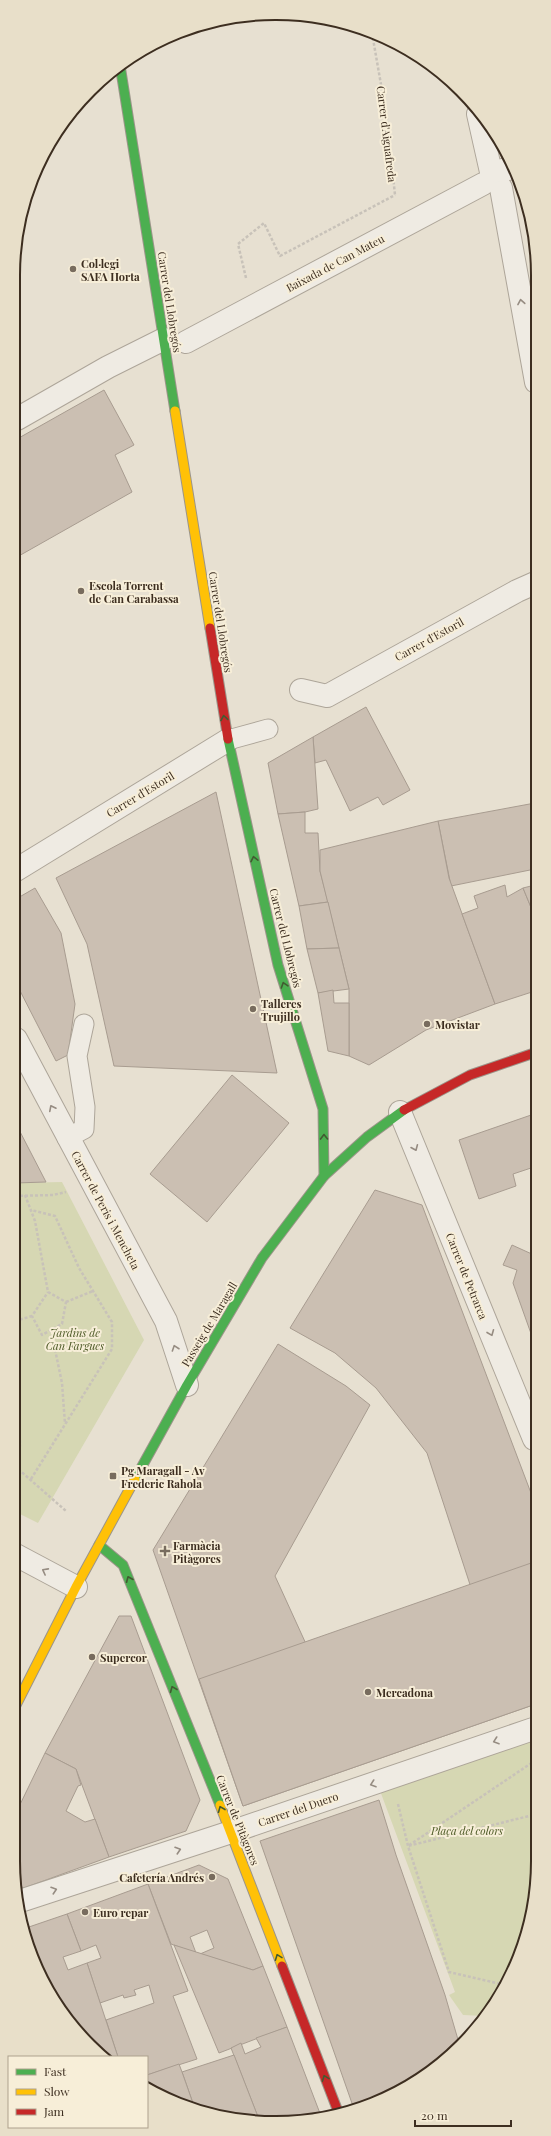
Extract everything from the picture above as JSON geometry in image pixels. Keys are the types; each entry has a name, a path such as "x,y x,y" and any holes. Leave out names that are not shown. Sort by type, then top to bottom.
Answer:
{"street":[{"name":"Carrer del Llobregós","path":"121,72 228,740 278,964 323,1110 324,1176"},
{"path":"479,121 487,178 501,188 531,354"},
{"name":"Baixada de Can Mateu","path":"186,342 431,212 487,178 509,170"},
{"path":"20,417 108,367 164,339"},
{"name":"Carrer d'Estoril","path":"301,690 327,696 517,591 531,585"},
{"name":"Carrer d'Estoril","path":"20,868 228,740"},
{"name":"Carrer de Peris i Mencheta","path":"20,1047 67,1138 166,1321 187,1385"},
{"name":"Passeig de Maragall","path":"20,1699 76,1587 187,1385 262,1258 324,1176 367,1137 400,1112 470,1075 531,1054"},
{"name":"Carrer de Petrarca","path":"400,1112 531,1432"},
{"name":"Carrer de Pitàgores","path":"99,1545 123,1565 231,1832 337,2108"},
{"path":"20,1557 76,1587"},
{"name":"Carrer del Duero","path":"23,1900 231,1832 531,1730"}],"lane":[{"name":"Carrer d'Estoril","path":"228,740 268,729"},
{"path":"67,1138 84,1128 85,1107 77,1056 84,1024"}],"path":[{"name":"Carrer d'Aiguafreda","path":"373,39 387,119 395,195 431,212"},
{"path":"240,282 247,279 238,244 264,223 280,256 395,195"},
{"path":"20,1320 32,1316 48,1292 35,1220 26,1195"},
{"path":"20,1196 53,1195"},
{"path":"31,1210 55,1216 79,1268 112,1322 112,1349 31,1479"},
{"path":"66,1302 93,1291"},
{"path":"48,1292 66,1302"},
{"path":"32,1316 42,1334 62,1324 66,1302"},
{"path":"51,1330 62,1383 65,1424"},
{"path":"20,1470 66,1511"},
{"path":"408,1846 531,1763"},
{"path":"397,1802 408,1846 449,1972 499,1984"},
{"path":"408,1846 531,1815"}],"green space":[{"name":"Jardins de Can Fargues","path":"62,1182 144,1340 38,1523 20,1514 20,1183"},
{"name":"Plaça del colors","path":"531,1740 531,1860 529,1894 526,1910 517,1943 505,1974 478,2016 463,2015 449,1995 455,1992 379,1788"}],"building":[{"path":"104,390 134,445 115,455 132,492 20,555 20,437"},
{"path":"366,707 410,790 383,805 378,797 350,811 326,760 315,763 313,737"},
{"path":"313,737 318,809 305,812 278,814 268,763"},
{"path":"216,792 277,1073 114,1066 87,944 56,878"},
{"path":"531,804 531,870 451,886 438,821"},
{"path":"305,812 305,833 318,833 320,871 328,902 299,906 278,814"},
{"path":"438,821 449,878 495,1004 426,1030 369,1065 349,1056 349,989 320,871 320,850"},
{"path":"505,885 507,897 523,888 531,907 531,992 495,1004 462,914 478,908 474,896"},
{"path":"531,886 531,907 523,888"},
{"path":"35,888 61,933 75,1004 68,1055 56,1061 20,991 20,897"},
{"path":"328,902 339,948 307,949 299,906"},
{"path":"339,948 349,989 318,993 307,949"},
{"path":"333,990 334,1003 349,1003 349,1056 328,1051 318,993"},
{"path":"232,1075 289,1123 207,1222 150,1174"},
{"path":"531,1115 531,1168 513,1174 516,1186 479,1199 459,1140"},
{"path":"20,1132 46,1182 20,1183"},
{"path":"375,1190 422,1205 531,1493 531,1706 243,1806 153,1550 278,1344 346,1386 370,1405 275,1576 317,1668 477,1606 427,1453 376,1388 335,1353 290,1328"},
{"path":"512,1245 531,1254 531,1334 513,1283 517,1270 503,1265"},
{"name":"Mercadona","path":"531,1563 531,1706 243,1806 199,1679"},
{"path":"119,1616 131,1616 200,1800 186,1831 109,1857 76,1769 45,1753"},
{"path":"45,1753 76,1769 81,1785 78,1786 66,1811 85,1822 95,1819 109,1857 24,1888 22,1887 20,1805"},
{"path":"379,1800 396,1855 445,1995 458,2039 444,2053 417,2073 389,2090 352,2104 260,1841"},
{"path":"199,1865 228,1879 263,1966 253,1970 200,1954 214,1948 207,1930 190,1937 196,1953 171,1944 148,1884"},
{"path":"148,1884 188,1991 173,1996 197,2059 148,2075 148,2056 118,2056 106,2020 154,2003 149,1985 134,1990 136,1995 124,1998 123,1995 100,2003 87,1963 101,1958 96,1945 81,1951 67,1914"},
{"path":"67,1914 81,1951 63,1957 68,1970 87,1963 118,2056 111,2056 107,2053 83,2029 63,2002 46,1974 29,1927"},
{"path":"174,1945 253,1970 263,1966 287,2027 219,2053"},
{"path":"287,2027 319,2112 276,2116 257,2115 231,2048 241,2043 245,2054 261,2047 256,2038"},
{"path":"234,2055 257,2115 226,2111 192,2102 182,2072"},
{"path":"179,2064 192,2102 162,2090 148,2082 148,2075"}],"traffic: fast":[{"path":"121,72 175,411"},
{"path":"228,739 278,965 323,1109 324,1176"},
{"path":"135,1479 187,1385 262,1258 324,1176 367,1137 404,1110"},
{"path":"99,1545 123,1565 220,1805"}],"traffic: slow":[{"path":"175,411 210,628"},
{"path":"20,1697 76,1587 135,1479"},
{"path":"220,1805 282,1966"}],"traffic: jam":[{"path":"210,628 228,739"},
{"path":"404,1110 470,1075 531,1054"},
{"path":"282,1966 337,2108"}],"place":[{"name":"Col·legi SAFA Horta","path":"73,269"},
{"name":"Escola Torrent de Can Carabassa","path":"81,591"},
{"name":"Talleres Trujillo","path":"253,1009"},
{"name":"Movistar","path":"427,1024"},
{"name":"Pg Maragall - Av Frederic Rahola","path":"113,1476"},
{"name":"Farmàcia Pitàgores","path":"165,1551"},
{"name":"Supercor","path":"92,1657"},
{"name":"Mercadona","path":"368,1692"},
{"name":"Cafetería Andrés","path":"212,1877"},
{"name":"Euro repar","path":"85,1912"}]}
